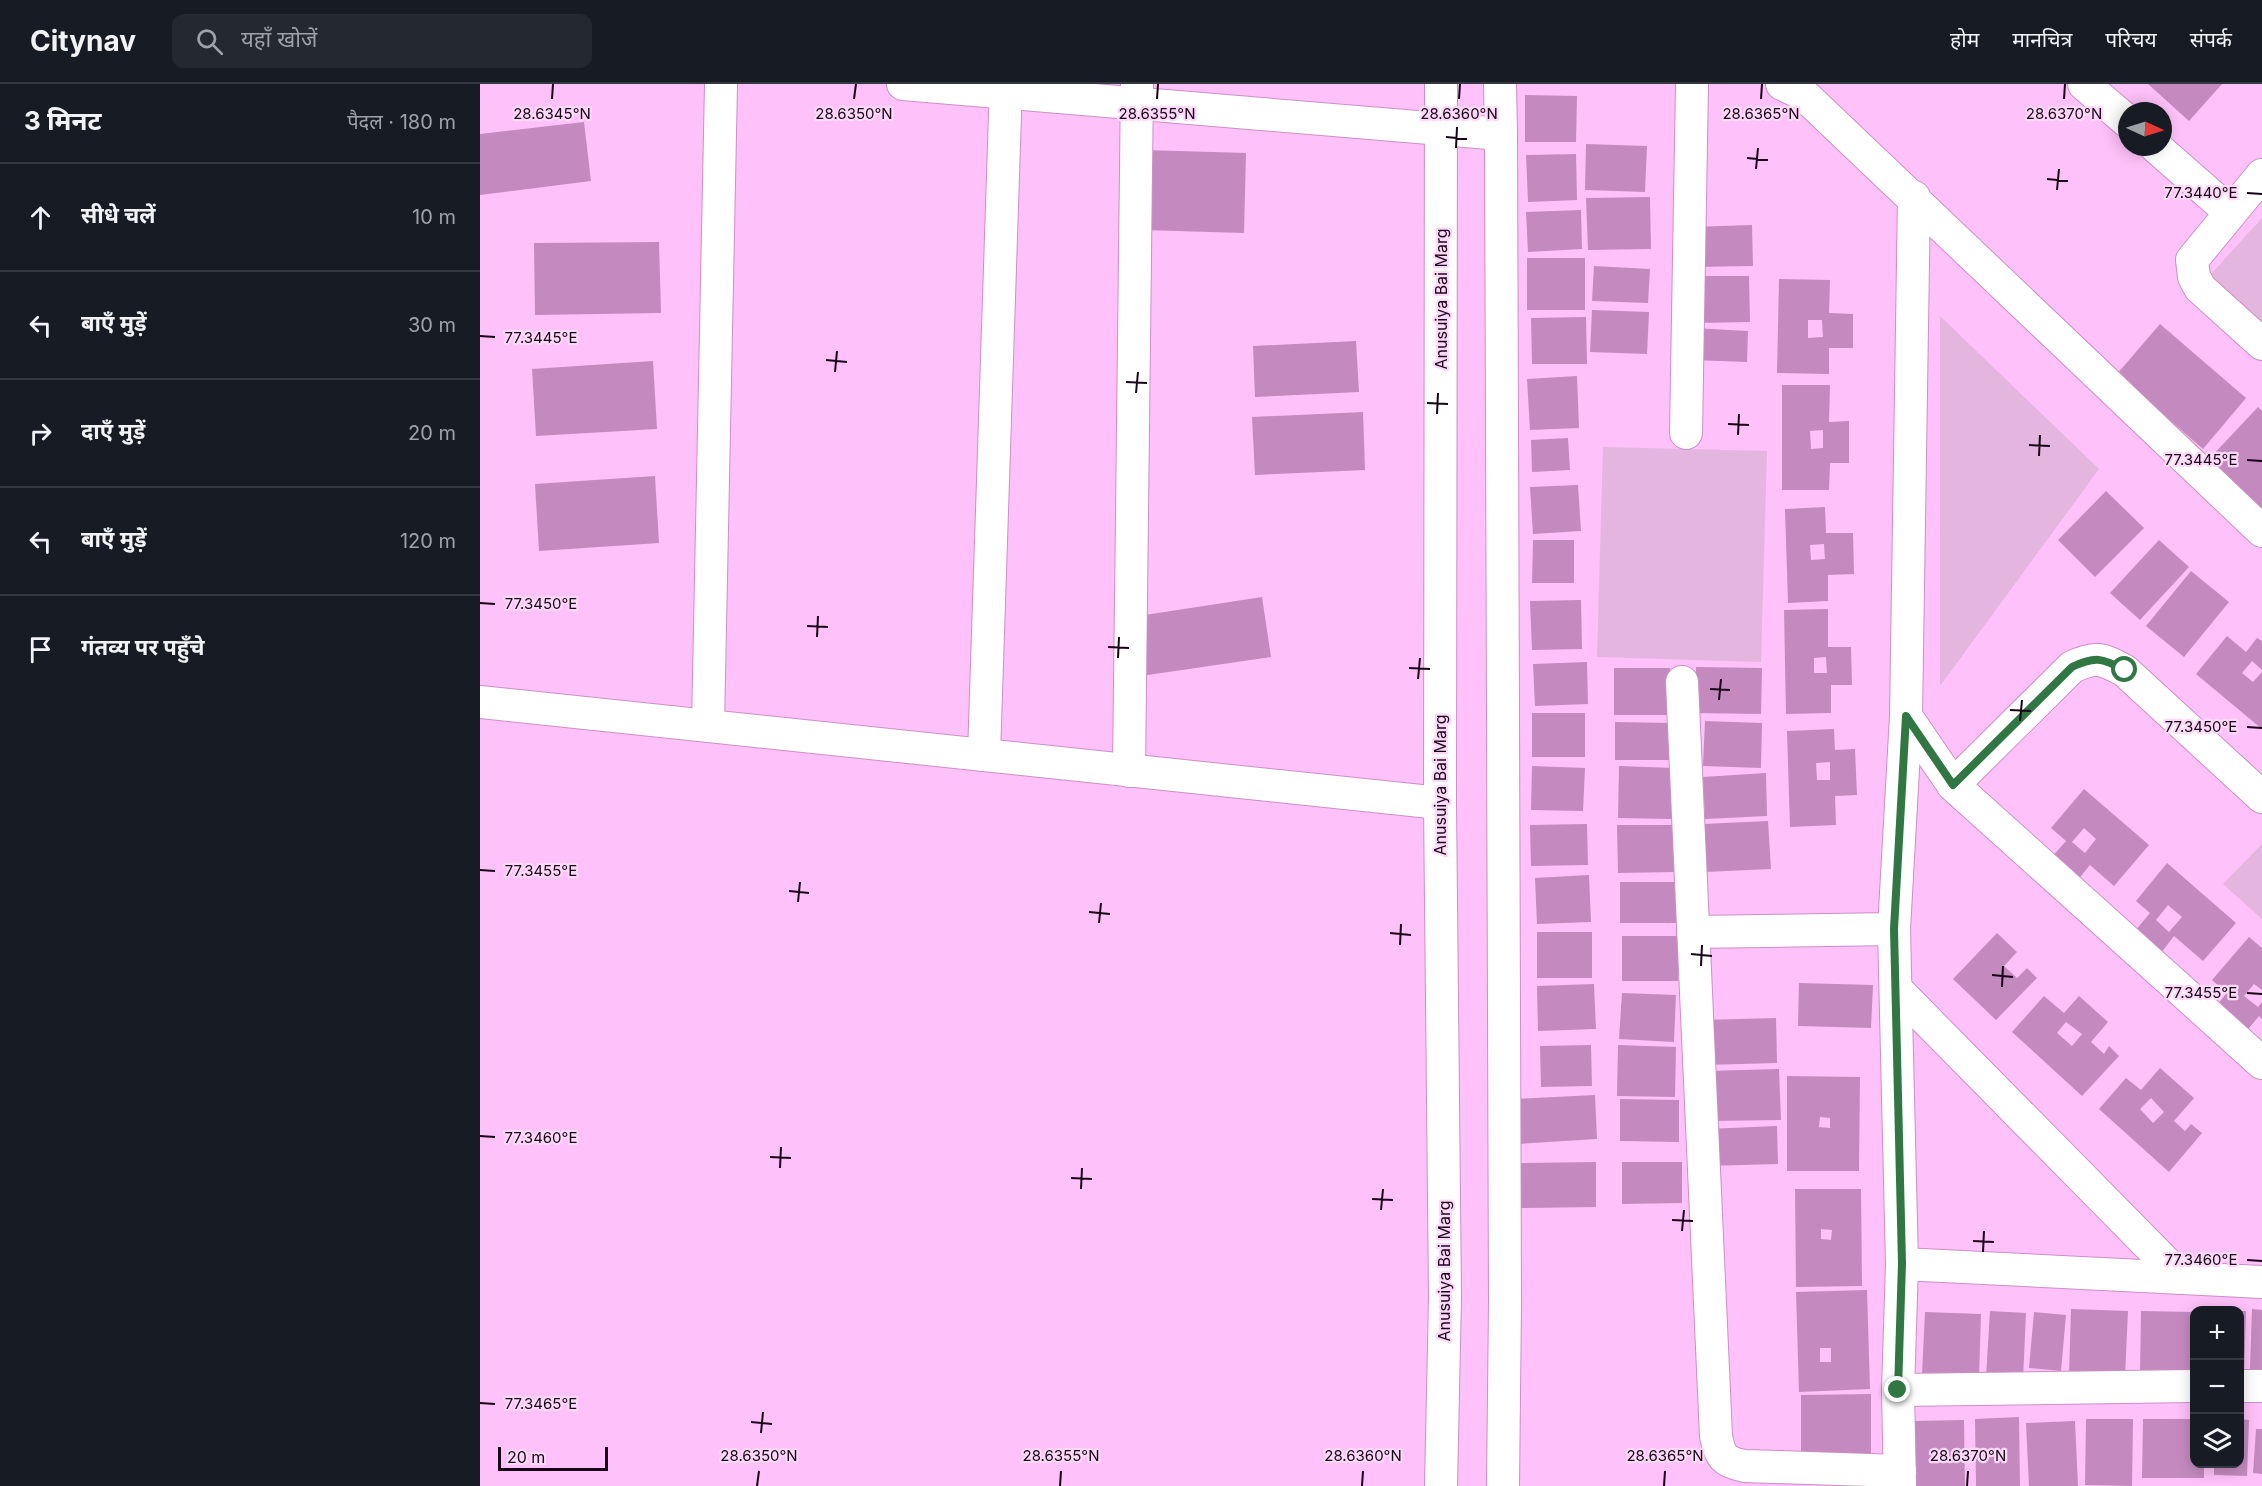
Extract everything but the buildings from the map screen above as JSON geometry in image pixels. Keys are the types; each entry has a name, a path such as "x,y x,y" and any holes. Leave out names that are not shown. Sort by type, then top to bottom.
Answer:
{"street":[{"path":"708,726 722,84"},
{"path":"903,84 1137,94 1501,134"},
{"name":"Anusuiya Bai Marg","path":"1441,84 1440,803 1445,1297 1441,1486"},
{"path":"1500,84 1505,1267 1503,1486"},
{"path":"1686,433 1692,84"},
{"path":"1782,84 1803,94 1914,197 2262,531"},
{"path":"2084,84 2118,114"},
{"path":"984,755 1006,88"},
{"path":"1129,771 1137,94"},
{"path":"2166,156 2230,212"},
{"path":"2262,175 2192,260 2194,277 2200,288 2262,344"},
{"path":"1682,682 1716,1436 1719,1452 1730,1463 1745,1466 1900,1479 1898,1390 1902,1263 1894,929 1906,716 1914,197"},
{"path":"1953,785 2072,667 2089,659 2107,660 2125,670 2262,797"},
{"path":"480,702 1440,803"},
{"path":"1906,716 1953,785 2262,1063"},
{"path":"1693,932 1894,929"},
{"path":"1896,989 2181,1278"},
{"path":"1902,1263 2262,1282"},
{"path":"1898,1390 2190,1386"},
{"path":"2244,1386 2262,1386"}],"shaded area":[{"path":"2262,218 2262,336 2203,283"},
{"path":"1940,316 2099,469 1940,686"},
{"path":"1603,447 1767,451 1761,662 1597,657"},
{"path":"2262,844 2262,919 2223,884"}],"route":[{"path":"1898,1390 1902,1263 1894,929 1906,716 1953,785 2072,667 2089,659 2107,660 2125,670"}]}
